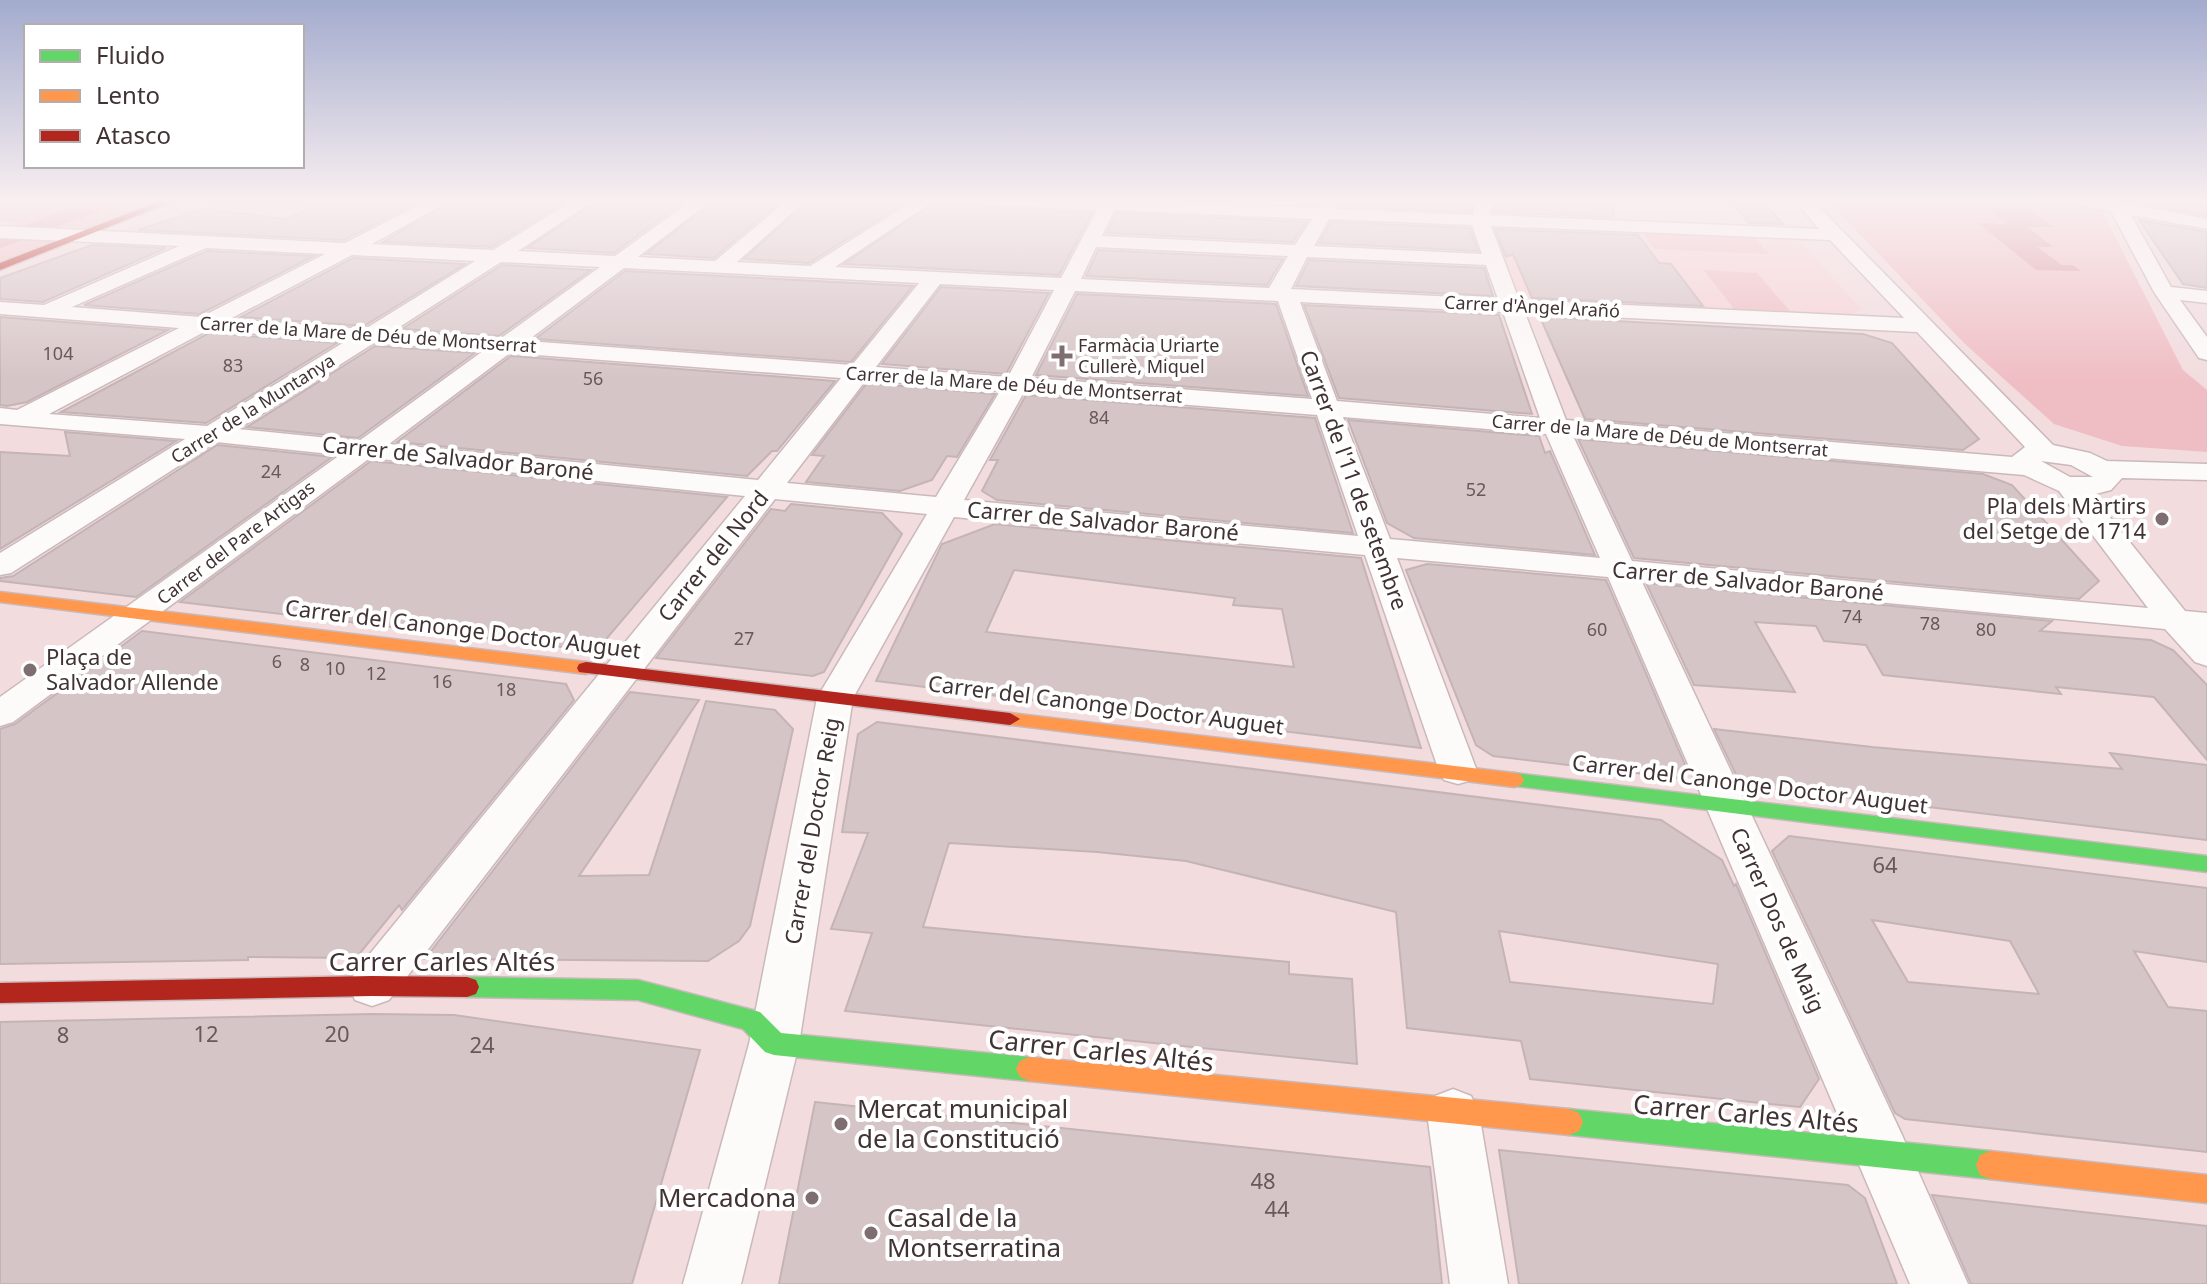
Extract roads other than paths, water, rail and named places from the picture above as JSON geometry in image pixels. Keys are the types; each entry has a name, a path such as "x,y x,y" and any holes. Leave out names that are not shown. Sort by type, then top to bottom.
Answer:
{"street":[{"path":"0,330 164,260"},
{"path":"7,420 328,260"},
{"name":"Carrer de la Muntanya","path":"0,566 494,260"},
{"name":"Carrer d'Àngel Arañó","path":"599,260 1922,326"},
{"path":"721,266 728,260"},
{"path":"815,271 832,260"},
{"name":"Carrer del Doctor Reig","path":"712,1284 774,1044 835,698 1015,386 1079,260"},
{"path":"1285,294 1279,284 1293,260"},
{"name":"Carrer Dos de Maig","path":"1495,260 1556,427 1939,1284"},
{"path":"1860,260 1922,326 2036,460 2044,477 2069,485 2093,487 2107,483 2107,474 2081,460 2036,460"},
{"path":"2147,260 2164,292 2207,353"},
{"name":"Carrer del Pare Artigas","path":"0,714 620,261"},
{"name":"Carrer del Nord","path":"372,986 935,277"},
{"path":"2164,292 2207,297"},
{"name":"Carrer de l'11 de setembre","path":"1285,294 1329,408 1458,771"},
{"name":"Carrer de la Mare de Déu de Montserrat","path":"0,308 375,334 1556,427 2036,460"},
{"name":"Carrer de Salvador Baroné","path":"7,420 364,448 945,507 2191,621"},
{"path":"2101,469 2207,472"},
{"path":"2069,485 2191,621 2207,655"},
{"name":"Carrer del Canonge Doctor Auguet","path":"0,597 2207,864"},
{"name":"Carrer Carles Altés","path":"0,993 372,986 638,990 751,1020 774,1044 1883,1153 2207,1189"},
{"path":"1453,1113 1479,1284"}],"place":[{"name":"Farmàcia Uriarte Cullerè, Miquel","path":"1062,356"},
{"name":"Pla dels Màrtirs del Setge de 1714","path":"2162,519"},
{"name":"Plaça de Salvador Allende","path":"30,670"},
{"name":"Mercat municipal de la Constitució","path":"841,1124"},
{"name":"Mercadona","path":"812,1198"},
{"name":"Casal de la Montserratina","path":"871,1233"}]}
